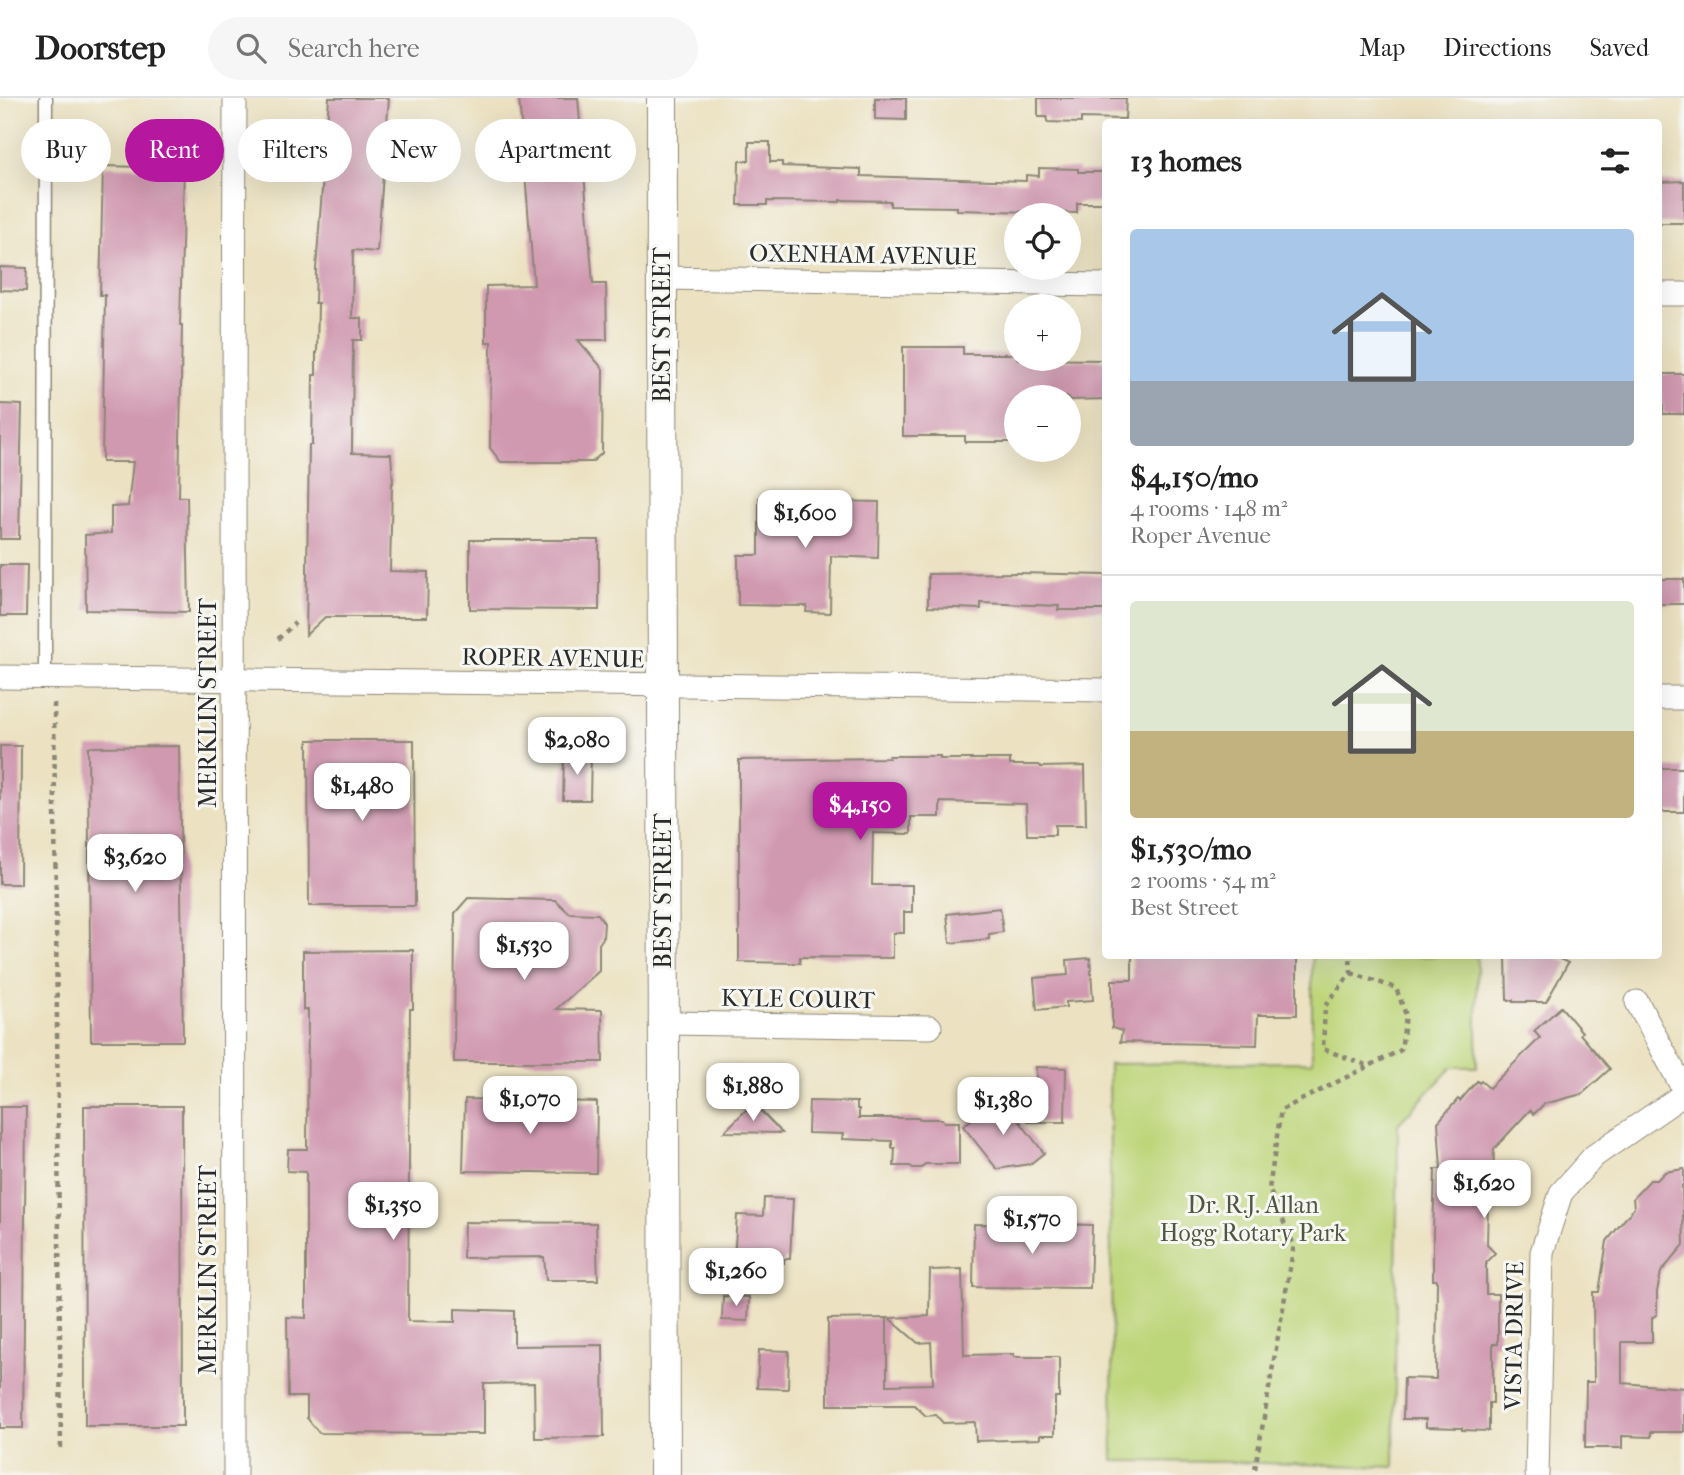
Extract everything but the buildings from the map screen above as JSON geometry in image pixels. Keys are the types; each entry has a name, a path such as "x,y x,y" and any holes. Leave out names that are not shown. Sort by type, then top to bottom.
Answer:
{"street":[{"name":"MERKLIN STREET","path":"235,98 235,1475"},
{"name":"BEST STREET","path":"662,98 665,1475"},
{"name":"OXENHAM AVENUE","path":"662,278 1102,285"},
{"path":"1662,294 1684,294"},
{"name":"ROPER AVENUE","path":"0,677 1102,690"},
{"path":"1662,698 1684,698"},
{"path":"1637,1002 1684,1092"},
{"name":"KYLE COURT","path":"664,1023 930,1027"},
{"name":"VISTA DRIVE","path":"1537,1475 1542,1252 1561,1193 1594,1156 1684,1092"}],"lane":[{"path":"46,98 46,678"}],"path":[{"path":"278,639 295,622"},
{"path":"54,703 61,1452"},
{"path":"1350,959 1351,973 1325,1006 1323,1049 1369,1066"},
{"path":"1255,1469 1294,1245 1269,1188 1281,1110 1401,1050 1406,1014 1396,988 1351,973"}],"green space":[{"name":"Dr. R.J. Allan Hogg Rotary Park","path":"1312,959 1477,959 1477,1067 1452,1067 1398,1124 1394,1467 1113,1461 1109,1064 1312,1062"}]}
